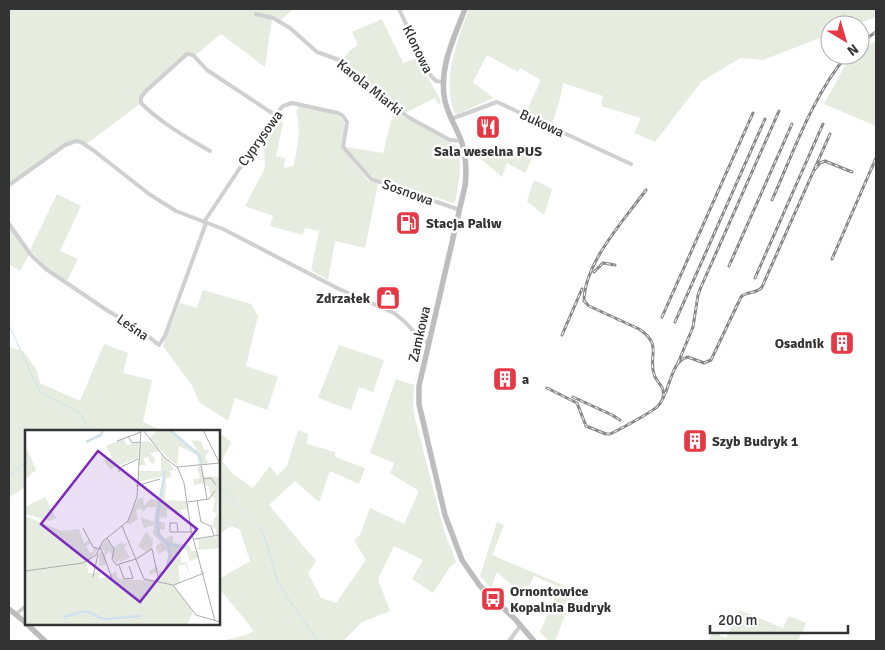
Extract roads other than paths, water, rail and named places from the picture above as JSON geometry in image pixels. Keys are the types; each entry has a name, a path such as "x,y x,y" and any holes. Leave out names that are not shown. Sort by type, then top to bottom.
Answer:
{"street":[{"name":"Klonowa","path":"399,9 431,76 436,81 443,82"},
{"name":"Zamkowa","path":"465,9 446,64 443,82 445,102 466,158 466,175 460,210 420,386 418,404 449,527 462,560 471,575 521,625 534,641"},
{"name":"Karola Miarki","path":"256,14 273,18 290,28 317,52 342,61 360,82 408,117 450,140 461,141"},
{"path":"210,151 150,113 141,103 141,97 147,90 187,54 193,55 207,70 275,114"},
{"name":"Bukowa","path":"451,119 497,102 631,164"},
{"name":"Cyprysowa","path":"205,222 275,114 283,106 292,103 338,113 343,116"},
{"name":"Sosnowa","path":"343,116 347,122 343,147 371,179 460,210"},
{"path":"9,185 65,145 76,142 93,150 162,203 176,211 232,234 337,288 394,313 419,338 430,344"},
{"name":"Leśna","path":"9,224 31,255 46,269 108,311 138,328 159,345 165,336 205,222"},
{"path":"16,614 25,607"},
{"path":"9,609 25,621"},
{"path":"29,625 46,641"},
{"path":"510,641 521,625"}],"waterway":[{"path":"9,325 40,392 80,413 90,430"},
{"path":"9,478 12,473 25,464"},
{"path":"220,487 263,532 278,583 318,641"}],"railway":[{"path":"870,36 876,32"},
{"path":"772,200 814,106 840,65"},
{"path":"678,363 693,327 701,287 779,111"},
{"path":"662,317 753,113"},
{"path":"675,322 765,119"},
{"path":"729,266 792,124"},
{"path":"755,278 823,124"},
{"path":"547,388 577,403 586,426 610,434 658,406 662,401 677,364 682,359 688,357 704,363 711,360 741,297 762,287 830,134"},
{"path":"832,259 876,158"},
{"path":"815,169 820,163 825,161 852,172"},
{"path":"646,190 598,257 586,287 584,301 589,306 639,329 651,340 655,377 663,389 663,396"},
{"path":"594,272 603,263 615,265"},
{"path":"562,335 582,289"},
{"path":"573,397 620,420"}],"place":[{"name":"Sala weselna PUS","path":"488,127"},
{"name":"Stacja Paliw","path":"408,223"},
{"name":"Zdrzałek","path":"388,298"},
{"name":"Osadnik","path":"842,343"},
{"name":"a","path":"505,379"},
{"name":"Szyb Budryk 1","path":"695,441"},
{"name":"Ornontowice Kopalnia Budryk","path":"493,599"}]}
